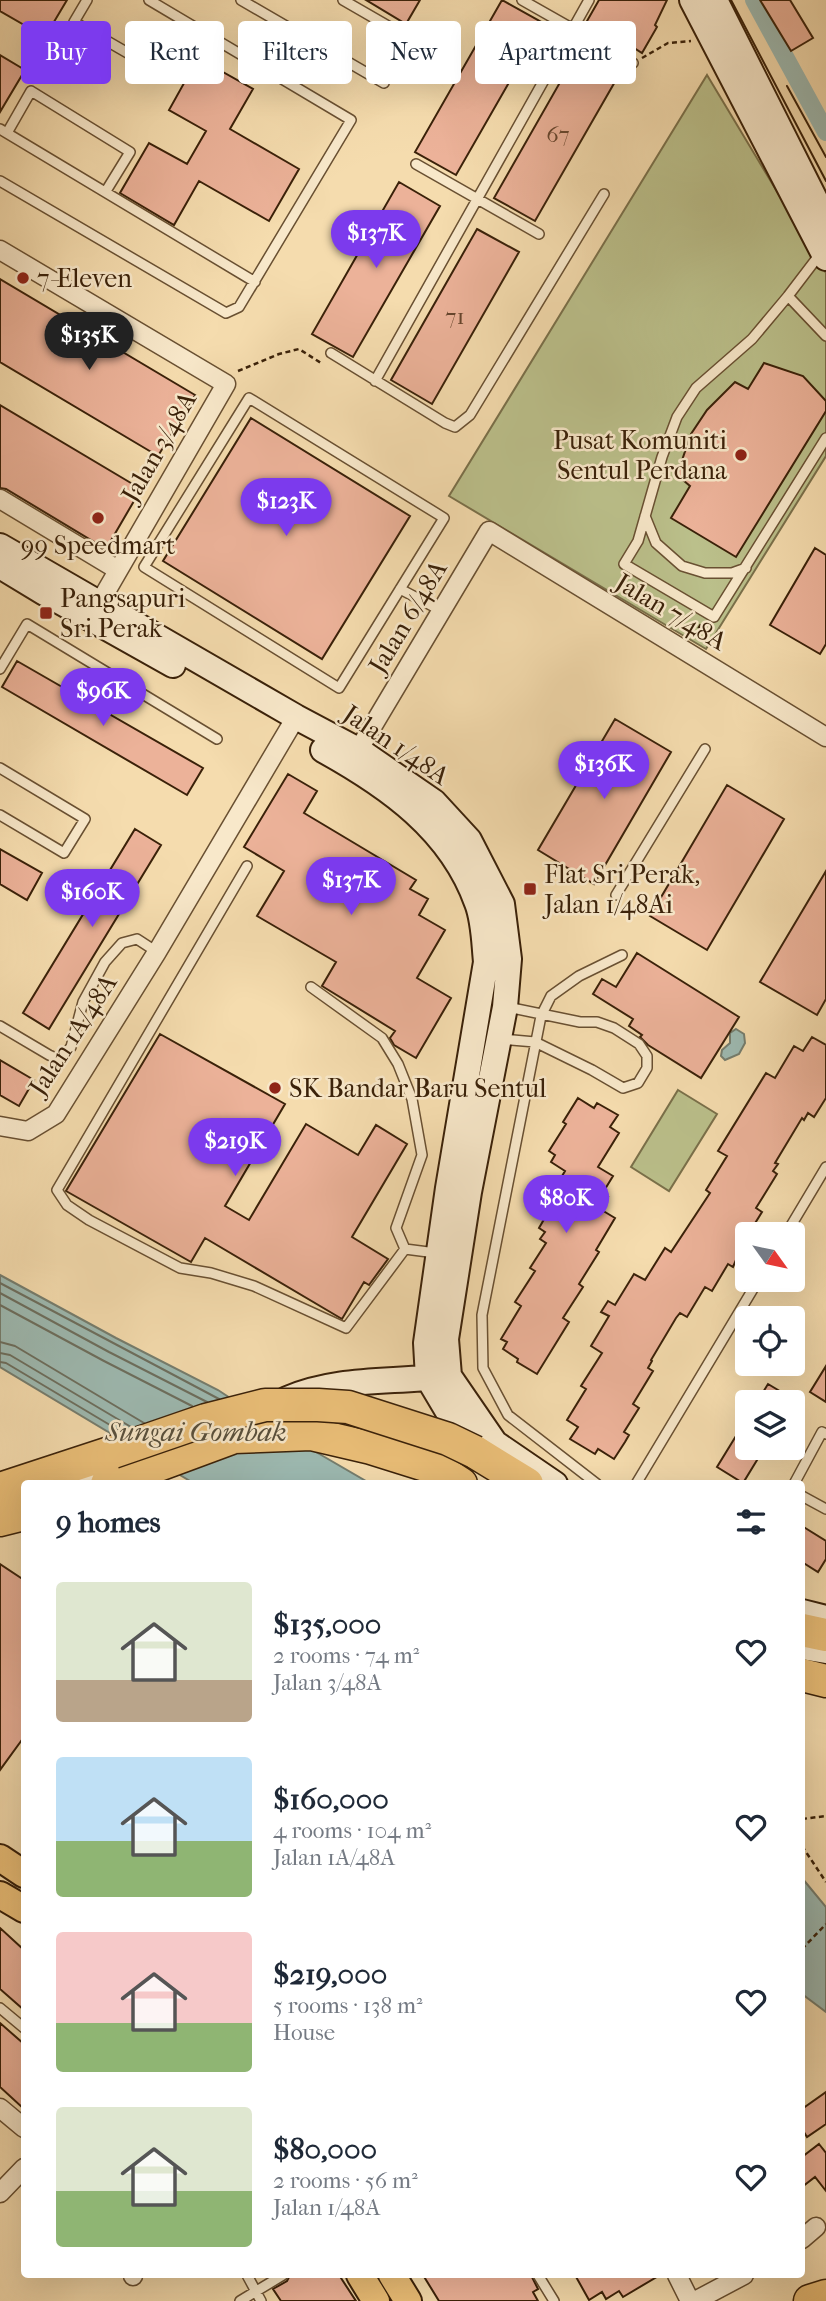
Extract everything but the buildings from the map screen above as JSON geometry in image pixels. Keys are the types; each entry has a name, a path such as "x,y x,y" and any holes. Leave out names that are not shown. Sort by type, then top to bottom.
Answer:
{"highway":[{"path":"27,1480 206,1420 265,1405 348,1407 448,1439 520,1480"},
{"path":"96,1480 234,1437 311,1434 371,1448 438,1469 455,1480"},
{"path":"0,1489 21,1482"},
{"path":"0,1520 21,1515"},
{"path":"805,1630 826,1635"},
{"path":"805,1676 826,1681"},
{"path":"810,2301 826,2296"}],"main road":[{"path":"692,0 825,252"},
{"path":"715,0 826,222"},
{"name":"Jalan 1/48A","path":"0,546 95,610 434,802 469,841 502,904 509,959 505,1007 469,1192 438,1377"},
{"name":"Jalan 1/48A","path":"0,566 95,610"},
{"name":"Jalan 1/48A","path":"354,757 428,824 456,861 477,903 484,931 486,962 438,1253 426,1343 438,1377 477,1461 504,1480"},
{"path":"93,1480 299,1393 354,1381 438,1377"},
{"name":"Jalan 1/48A","path":"438,1377 495,1443 549,1480"},
{"path":"0,1499 21,1495"},
{"path":"805,1613 826,1618"},
{"path":"805,1648 826,1651"},
{"path":"0,1858 21,1872"},
{"path":"0,1895 21,1907"},
{"path":"362,2278 376,2301"},
{"path":"394,2278 408,2301"}],"street":[{"name":"Jalan 3/48A","path":"0,250 226,384 95,610"},
{"path":"0,499 118,570"},
{"name":"Jalan 6/48A","path":"354,757 489,531"},
{"name":"Jalan 7/48A","path":"489,531 826,737"},
{"name":"Jalan 1A/48A","path":"0,1126 28,1131 56,1114 157,952 292,723"},
{"path":"0,2108 21,2126"},
{"path":"0,2193 21,2171"},
{"path":"679,2278 692,2301 738,2278"}],"lane":[{"path":"87,0 74,22 125,51"},
{"path":"149,0 184,21"},
{"path":"241,0 366,73"},
{"path":"522,0 559,21"},
{"path":"577,21 589,0"},
{"path":"348,1 382,21"},
{"path":"0,181 226,313 239,307 351,120 224,45"},
{"path":"375,381 542,84"},
{"path":"106,191 130,152 31,91 3,131 255,282"},
{"path":"416,164 539,234"},
{"path":"331,353 445,423 456,427 470,415 604,194"},
{"path":"825,252 752,339 696,388 677,417 662,457 638,541 624,564 715,617 826,438"},
{"path":"788,296 826,336"},
{"path":"249,398 444,518 400,589 339,688 144,567 249,398"},
{"path":"645,516 656,544 682,566 705,573 732,573 746,568"},
{"path":"400,589 442,611"},
{"path":"0,669 27,624 217,738"},
{"path":"616,895 705,749"},
{"path":"0,768 85,819 64,853 0,815"},
{"path":"247,866 57,1190 67,1205 89,1220 180,1268 211,1273 254,1286 346,1328 405,1249"},
{"path":"0,1026 60,1060 71,1047 83,1002 105,962 122,943 137,939 157,952"},
{"path":"592,1480 508,1415 483,1368 482,1315 541,1016 551,996 579,976 622,954"},
{"path":"311,987 382,1038 398,1063 412,1099 422,1154 396,1228 405,1249"},
{"path":"498,1038 535,1042 623,1088 638,1083 647,1068 647,1056 639,1044 614,1028 505,1007"},
{"path":"793,1222 826,1167"},
{"path":"405,1249 438,1253"},
{"path":"638,1480 751,1292"},
{"path":"796,1480 822,1432 826,1434"},
{"path":"805,1498 826,1509"},
{"path":"0,2008 21,2026"},
{"path":"249,2278 261,2301"},
{"path":"240,2301 278,2278"},
{"path":"540,2278 554,2301"}],"path":[{"path":"636,62 668,43 712,40"},
{"path":"226,384 243,368 292,350 299,349 323,364 331,353"},
{"path":"685,651 707,613"},
{"path":"805,1819 826,1816"},
{"path":"805,1850 826,1882"},
{"path":"805,1946 826,1924"}],"green space":[{"path":"707,75 826,273 826,456 706,649 449,496"},
{"path":"678,1090 717,1114 669,1191 631,1167"}],"water":[{"path":"736,1029 744,1034 745,1043 739,1054 725,1060 721,1056 722,1050 730,1043 730,1033"},
{"name":"Sungai Gombak","path":"0,1275 218,1390 285,1434 364,1480 188,1480 0,1367"},
{"path":"805,1882 826,1907 826,2012 805,1996"}],"waterway":[{"path":"754,0 826,132"}],"tram line":[{"path":"731,0 826,181"},
{"path":"787,86 826,157"}],"place":[{"name":"7-Eleven","path":"23,278"},
{"name":"Pusat Komuniti Sentul Perdana","path":"741,455"},
{"name":"99 Speedmart","path":"98,518"},
{"name":"Pangsapuri Sri Perak","path":"46,613"},
{"name":"Flat Sri Perak, Jalan 1/48Ai","path":"530,889"},
{"name":"SK Bandar Baru Sentul","path":"275,1088"}]}
